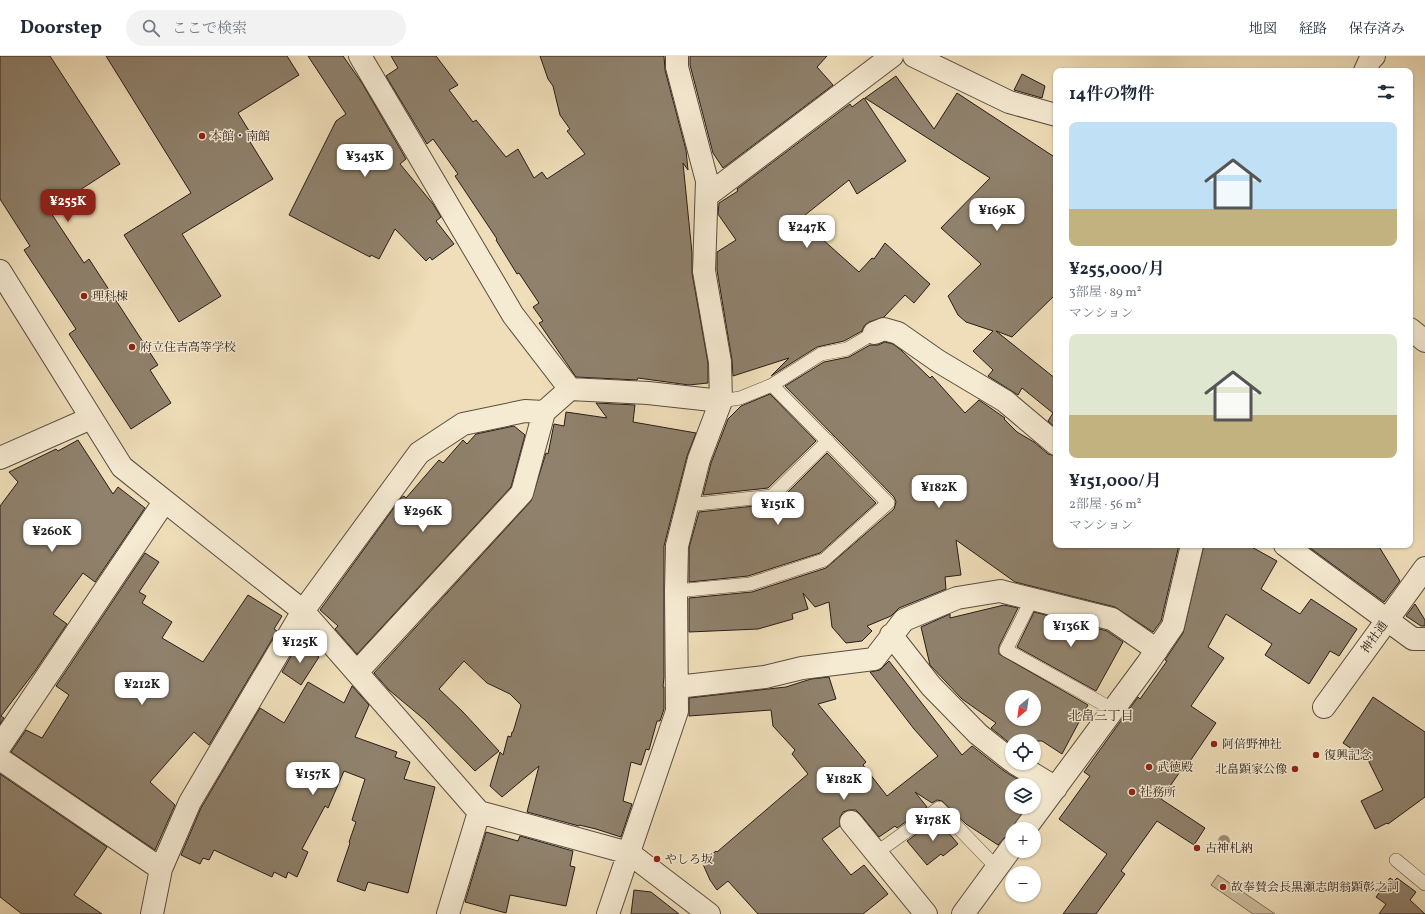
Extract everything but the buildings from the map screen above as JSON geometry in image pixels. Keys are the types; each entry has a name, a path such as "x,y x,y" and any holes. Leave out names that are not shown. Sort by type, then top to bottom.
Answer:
{"street":[{"path":"360,56 512,315 570,389"},
{"path":"608,914 677,711 677,546 699,459 721,401 720,362 704,271 708,195 707,181 676,56"},
{"path":"708,195 892,56"},
{"path":"914,56 952,65 1009,102 1053,114"},
{"path":"1366,68 1370,60 1374,56"},
{"path":"0,271 122,468 303,611 479,812 629,853 709,914"},
{"path":"874,334 884,329 898,333 938,361 1005,401 1053,441"},
{"path":"1413,332 1425,342"},
{"path":"357,672 522,493 544,412 570,389 648,393 721,401"},
{"path":"152,914 161,869 190,802 303,611 419,453 464,424 525,411 544,412"},
{"path":"0,458 91,418"},
{"path":"0,746 164,502"},
{"path":"1031,822 1114,710 1173,626 1191,548"},
{"path":"1289,548 1413,639 1425,639"},
{"name":"神社通","path":"1324,707 1386,619 1425,568"},
{"path":"677,687 765,677 802,668 874,659 904,620 957,598 1000,591 1112,619 1157,650"},
{"path":"891,635 931,686 978,734 1005,755"},
{"path":"0,759 161,869"},
{"path":"1026,770 1056,788"},
{"path":"448,914 479,812"},
{"path":"850,822 926,914"},
{"path":"963,914 1005,857"}],"lane":[{"path":"721,401 740,398 772,385 822,354 847,349 874,334"},
{"path":"676,592 750,584 824,560 888,502 772,385"},
{"path":"688,506 772,496 828,441"},
{"path":"1032,599 1006,650 1114,710"},
{"path":"876,853 939,808 997,868"},
{"path":"1396,860 1425,884"}],"shaded area":[{"path":"1218,875 1275,914 1253,914 1211,885"}],"place":[{"name":"本館・南館","path":"202,136"},
{"name":"理科棟","path":"84,296"},
{"name":"府立住吉高等学校","path":"132,347"},
{"name":"阿倍野神社","path":"1214,744"},
{"name":"復興記念","path":"1316,755"},
{"name":"武徳殿","path":"1149,767"},
{"name":"北畠顕家公像","path":"1295,769"},
{"name":"社務所","path":"1132,792"},
{"name":"古神札納","path":"1197,848"},
{"name":"やしろ坂","path":"657,859"},
{"name":"故奉賛会長黒瀬志朗翁顕彰之詞","path":"1223,887"}],"district":[{"name":"北畠三丁目","path":"1101,715"}]}
